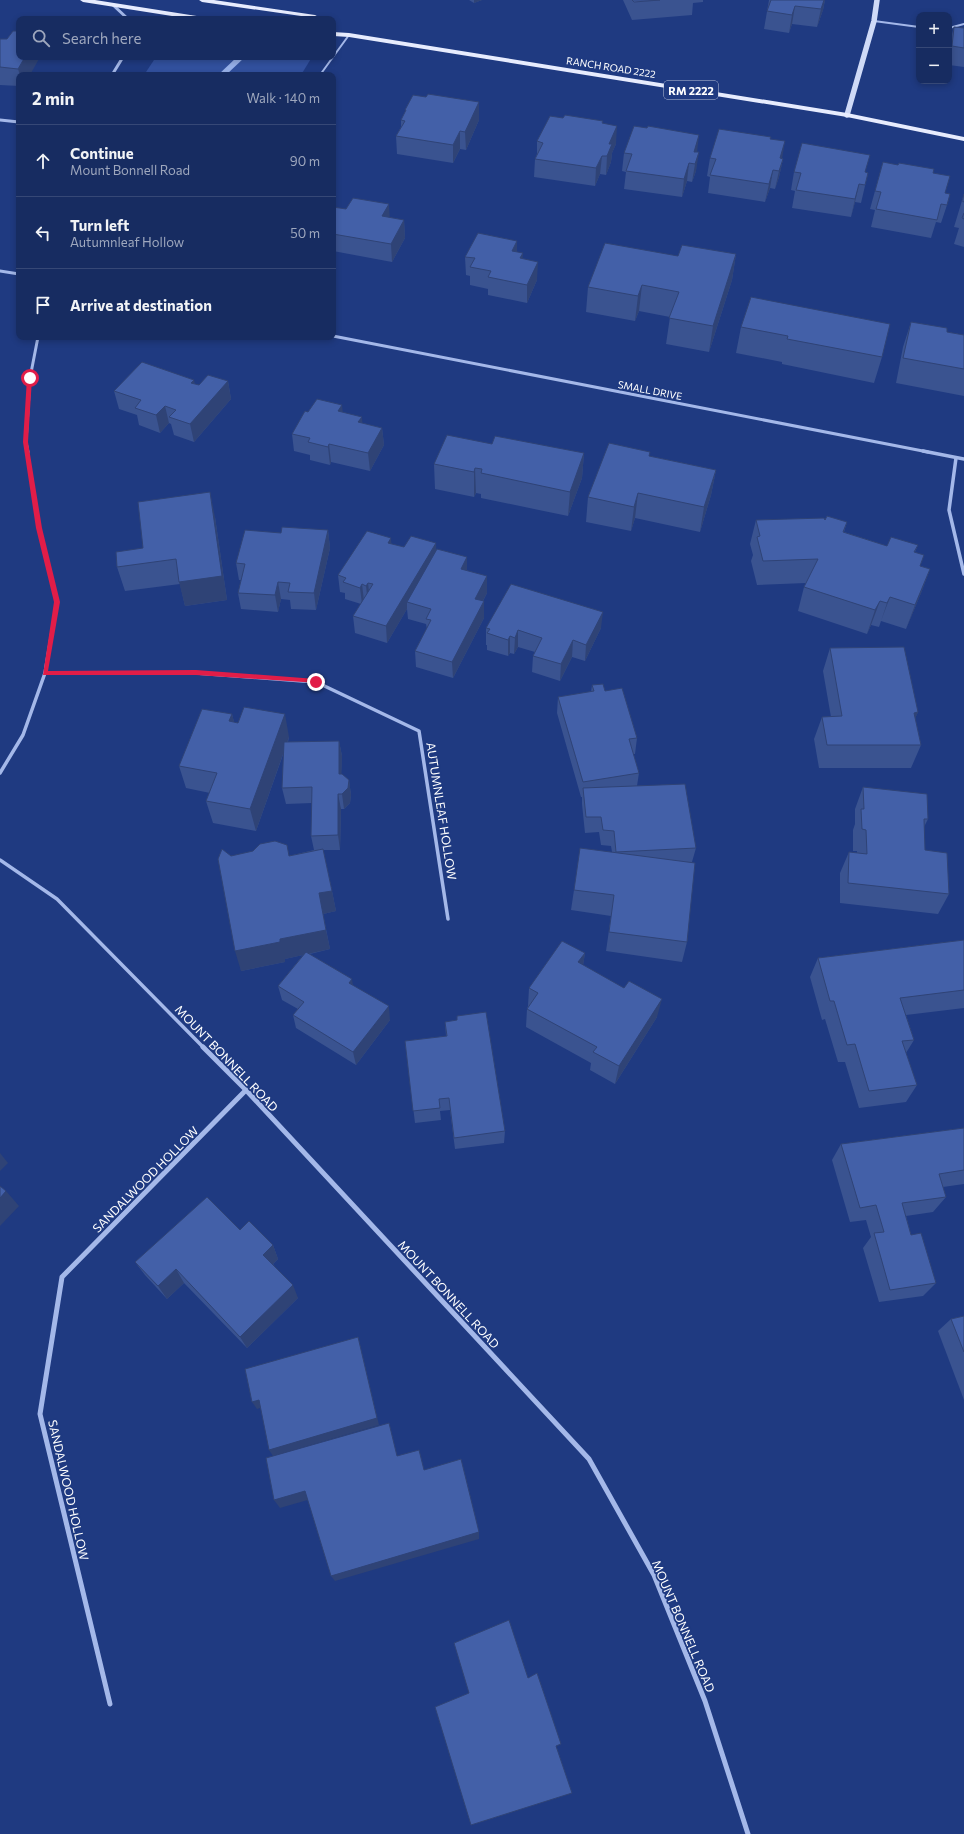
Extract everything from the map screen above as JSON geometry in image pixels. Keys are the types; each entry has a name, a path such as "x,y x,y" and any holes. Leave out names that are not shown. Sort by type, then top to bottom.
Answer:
{"main road":[{"path":"83,0 186,16"},
{"path":"202,0 308,16"},
{"name":"RANCH ROAD 2222","path":"336,28 349,35"},
{"name":"RANCH ROAD 2222","path":"336,34 349,35 847,115 964,139"}],"street":[{"path":"847,115 874,21 877,0"},
{"path":"112,4 125,16"},
{"path":"114,72 121,60"},
{"path":"0,120 16,122"},
{"path":"0,271 16,274"},
{"name":"SMALL DRIVE","path":"336,337 964,459"},
{"path":"0,773 23,734 45,673 57,602 39,528 26,442 30,378 37,340"},
{"path":"956,458 949,510 964,574"},
{"name":"AUTUMNLEAF HOLLOW","path":"45,673 196,672 316,682 419,731 448,919"},
{"name":"MOUNT BONNELL ROAD","path":"0,860 57,899 246,1090 589,1458 654,1575 705,1701 748,1834"},
{"name":"SANDALWOOD HOLLOW","path":"110,1704 40,1414 62,1277 246,1090"}],"lane":[{"path":"874,21 916,27"},
{"path":"952,27 964,24"},
{"path":"336,53 349,35"},
{"path":"322,72 331,60"}],"shaded area":[{"path":"154,60 310,60 303,72 146,72"}],"building":[{"path":"632,0 660,0 634,2"},
{"path":"771,0 824,0 821,9 795,6 792,15 767,11"},
{"path":"954,27 964,28 964,48 952,46"},
{"path":"13,31 16,31 16,60 23,60 18,69 0,67 0,39 7,39"},
{"path":"428,94 479,102 465,132 460,131 453,145 396,136 405,121 401,120 413,95 426,97"},
{"path":"565,115 603,121 602,123 617,126 609,144 612,144 607,156 602,156 596,168 535,159 543,143 537,141 550,116 563,118"},
{"path":"634,126 647,128 648,126 699,135 694,152 699,152 695,164 689,163 684,179 626,171 632,154 624,153"},
{"path":"719,129 771,137 770,139 785,141 780,158 783,159 779,171 773,170 769,184 710,175 716,159 710,158"},
{"path":"802,143 870,155 865,172 868,173 865,185 859,184 855,199 796,190 801,173 794,172"},
{"path":"883,162 934,169 933,173 950,176 945,193 950,194 947,205 941,204 937,220 876,209 881,192 875,191"},
{"path":"353,198 389,204 382,216 404,220 391,244 336,235 336,207 346,209"},
{"path":"478,233 517,241 512,251 523,253 520,258 538,262 527,285 488,277 491,271 470,267 475,258 465,257"},
{"path":"605,243 678,256 682,245 736,254 713,326 669,318 679,292 642,285 638,296 588,287"},
{"path":"751,297 890,324 882,357 787,339 788,336 741,327"},
{"path":"911,322 947,328 947,332 964,335 964,369 903,358"},
{"path":"142,362 194,380 191,383 199,385 208,375 228,381 190,424 169,417 176,410 165,406 156,415 135,408 141,400 114,391"},
{"path":"317,399 342,405 338,411 362,417 358,422 382,428 368,453 329,444 328,447 308,442 310,438 292,434 305,411 308,412"},
{"path":"447,435 492,444 495,436 584,453 570,492 481,473 482,469 475,468 474,472 434,464"},
{"path":"609,443 650,452 649,456 716,470 704,507 638,493 634,507 588,497"},
{"path":"210,492 222,576 179,582 176,559 117,567 116,552 143,548 138,502"},
{"path":"827,516 847,522 843,532 887,546 891,537 918,545 914,552 924,555 920,566 930,569 915,605 890,597 887,603 880,601 875,610 804,587 818,559 763,561 757,537 760,536 756,520 824,518 825,520"},
{"path":"282,527 328,530 314,593 288,592 290,583 278,582 275,595 238,593 245,564 236,563 245,530 281,533"},
{"path":"367,531 391,538 388,543 404,547 411,536 436,543 386,626 353,616 373,584 368,583 366,586 362,584 360,588 343,582 346,578 338,575"},
{"path":"437,549 467,557 461,569 487,576 475,599 484,601 452,662 415,651 431,620 426,619 431,609 407,602"},
{"path":"511,584 603,612 586,645 573,640 561,664 533,656 542,638 518,630 515,638 510,636 508,640 487,633 490,629 486,628"},
{"path":"904,647 918,712 914,713 921,745 827,745 822,717 842,716 830,648"},
{"path":"603,684 605,691 622,688 637,738 629,739 639,773 583,782 558,697 594,691 592,685"},
{"path":"244,707 285,714 250,809 206,801 217,773 179,766 202,709 232,714 229,721 238,723"},
{"path":"339,741 339,774 342,774 349,780 348,788 342,794 338,794 338,835 311,836 312,787 282,788 284,742"},
{"path":"685,784 696,848 616,852 614,831 603,830 601,817 586,817 583,788"},
{"path":"863,787 927,794 928,819 924,819 925,850 947,853 949,894 848,883 849,852 867,854 866,830 862,829 861,809 864,809"},
{"path":"275,841 287,845 289,856 323,849 332,891 319,893 326,930 280,939 280,942 235,951 218,859 222,849 231,856 253,851 260,844"},
{"path":"580,848 695,863 687,942 609,932 614,895 574,890"},
{"path":"964,940 964,990 900,998 914,1040 902,1041 917,1085 869,1091 855,1044 847,1045 834,1001 830,1001 818,958"},
{"path":"562,941 585,953 578,962 624,988 629,981 662,999 619,1066 593,1052 597,1047 527,1009 538,993 529,988"},
{"path":"306,952 352,979 349,983 389,1006 353,1052 293,1015 304,1002 278,986"},
{"path":"486,1012 505,1131 454,1138 449,1098 439,1099 440,1108 413,1111 405,1041 447,1036 445,1022 457,1020 457,1016"},
{"path":"964,1128 964,1170 939,1174 946,1197 902,1203 911,1235 921,1233 936,1283 890,1290 874,1233 884,1232 876,1205 860,1208 841,1144"},
{"path":"0,1186 6,1191 0,1198"},
{"path":"207,1197 240,1230 249,1221 273,1245 263,1255 293,1285 240,1337 176,1269 158,1286 135,1262"},
{"path":"964,1316 964,1352 951,1319"},
{"path":"358,1337 377,1418 269,1450 259,1400 252,1402 245,1369"},
{"path":"389,1423 397,1456 419,1450 424,1470 461,1459 479,1532 331,1576 305,1491 274,1500 266,1458"},
{"path":"509,1620 528,1678 537,1673 561,1744 556,1746 572,1793 471,1825 435,1707 469,1693 454,1643"}],"waterway":[{"path":"225,72 238,60"}],"route":[{"path":"30,378 26,442 39,528 57,602 45,673 196,672 316,682"}]}
